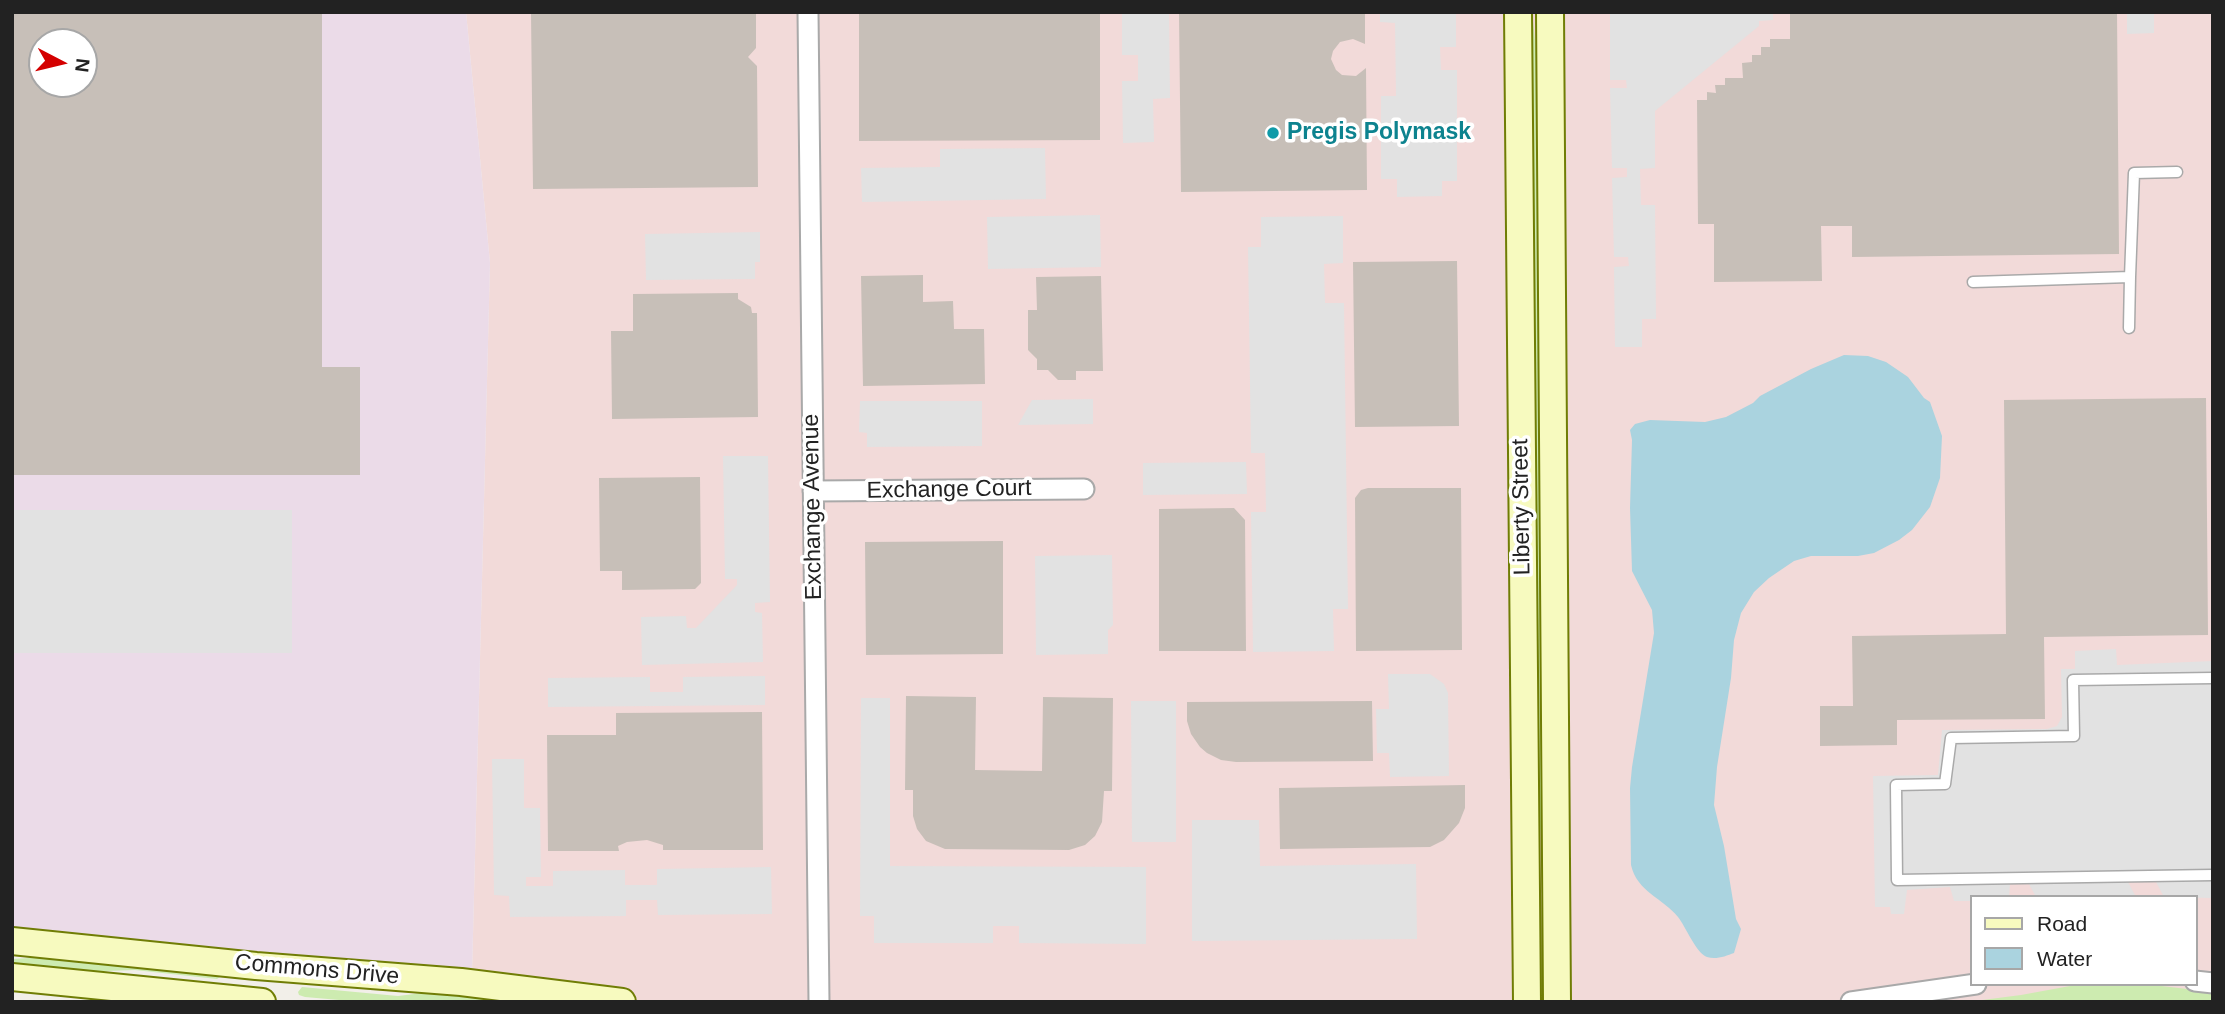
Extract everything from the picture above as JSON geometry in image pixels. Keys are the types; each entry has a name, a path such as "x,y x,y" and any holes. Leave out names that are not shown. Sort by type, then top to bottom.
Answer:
{"street":[{"name":"Exchange Avenue","path":"808,12 819,1002"},
{"name":"Liberty Street","path":"1518,12 1527,1002"},
{"name":"Liberty Street","path":"1550,12 1557,1002"},
{"name":"Exchange Court","path":"813,491 1084,489"},
{"name":"Commons Drive","path":"12,941 256,966 461,982 622,1002"},
{"name":"Commons Drive","path":"12,977 262,1002"},
{"path":"1851,1002 1969,985"}],"lane":[{"path":"2129,328 2134,173 2177,172"},
{"path":"1973,282 2130,277"},
{"path":"2213,678 2073,680 2074,736 1951,738 1945,784 1896,785 1897,880 2213,875"}],"shaded area":[{"path":"12,12 466,12 490,263 472,973 12,931"},
{"path":"466,12 2213,12 2213,1002 486,1002 472,973 490,263"},
{"path":"1122,12 1169,12 1170,98 1153,99 1154,142 1123,143 1122,81 1138,81 1138,55 1122,55"},
{"path":"1380,12 1456,12 1456,47 1440,47 1441,70 1457,70 1457,181 1442,181 1442,196 1397,197 1397,179 1381,179 1381,96 1396,96 1395,23 1380,22"},
{"path":"1610,12 1773,12 1773,20 1759,21 1759,26 1655,111 1655,168 1640,169 1641,205 1655,205 1656,319 1642,319 1642,347 1615,347 1614,267 1629,266 1628,257 1614,257 1612,178 1627,177 1627,168 1612,168 1610,88 1627,88 1626,80 1610,80"},
{"path":"2127,12 2154,12 2154,33 2127,34"},
{"path":"1045,148 1046,199 862,202 861,168 940,167 940,149"},
{"path":"1100,215 1101,267 988,269 987,217"},
{"path":"1343,216 1343,263 1324,264 1325,303 1344,303 1348,609 1333,609 1334,651 1253,652 1251,512 1266,512 1265,453 1251,453 1248,247 1261,247 1261,217"},
{"path":"760,232 760,262 755,262 755,279 646,280 645,234"},
{"path":"1093,399 1093,424 1018,425 1032,400"},
{"path":"860,401 982,401 982,446 867,447 867,433 859,432"},
{"path":"723,456 768,456 770,602 755,603 755,612 762,613 763,662 642,665 641,617 686,616 687,628 696,628 737,585 737,579 725,579"},
{"path":"1246,462 1247,494 1143,495 1143,463"},
{"path":"12,510 292,510 292,653 12,653"},
{"path":"1112,555 1113,625 1108,630 1108,654 1036,655 1035,556"},
{"path":"2116,649 2117,665 2213,661 2213,898 2163,895 2156,882 2128,882 2135,895 2035,895 2029,884 2010,884 2009,895 1969,895 1969,901 1954,901 1950,887 1907,890 1904,914 1891,914 1890,907 1875,907 1873,776 1938,775 1942,730 2047,729 2057,726 2062,717 2061,669 2075,669 2075,651"},
{"path":"1388,674 1430,674 1444,684 1448,693 1449,776 1390,777 1389,753 1377,753 1376,709 1389,709"},
{"path":"765,676 765,705 548,707 548,678 650,677 650,692 683,692 683,677"},
{"path":"861,698 890,698 890,866 1146,867 1146,944 1019,943 1019,926 993,926 993,943 874,943 874,916 860,916"},
{"path":"1131,701 1176,701 1176,842 1132,842"},
{"path":"492,759 524,759 524,808 540,808 541,877 526,877 526,886 553,886 553,871 625,870 625,885 657,885 657,869 771,867 772,914 658,915 657,900 626,900 626,916 510,917 509,896 494,895"},
{"path":"1192,820 1259,820 1260,866 1416,864 1417,939 1192,941"}],"green space":[{"path":"1527,12 1532,12 1542,106 1544,863 1534,771"},
{"path":"63,956 223,975 217,979 135,970 78,972 12,968 12,959"},
{"path":"2070,986 2162,986 2213,992 2213,1002 1967,1002"},
{"path":"302,987 398,996 446,990 556,1002 362,1002 305,997 298,992"}],"water":[{"path":"1844,355 1868,356 1886,362 1908,377 1930,402 1942,436 1940,478 1930,507 1912,530 1899,540 1874,553 1858,556 1811,556 1794,561 1754,592 1741,613 1734,640 1714,805 1736,919 1741,929 1734,953 1710,958 1699,950 1672,910 1639,882 1631,865 1632,767 1654,633 1652,610 1632,571 1630,430 1635,424 1650,420 1705,422 1726,417 1811,369"}],"building":[{"path":"12,12 322,12 322,367 360,367 360,475 12,475"},
{"path":"531,12 756,12 756,48 748,57 757,66 758,187 533,189"},
{"path":"859,12 1100,12 1100,140 859,141"},
{"name":"Pregis Polymask","path":"1179,12 1365,12 1365,44 1353,39 1340,42 1331,59 1336,70 1342,75 1356,76 1366,68 1367,190 1181,192"},
{"path":"1790,12 2117,12 2119,254 1852,257 1852,226 1821,226 1822,281 1714,282 1714,224 1698,224 1697,100 1707,100 1707,92 1716,93 1715,85 1725,85 1725,78 1743,78 1742,63 1752,62 1752,55 1761,55 1761,47 1770,47 1770,39 1790,39"},
{"path":"1457,261 1459,426 1355,427 1353,262"},
{"path":"923,275 923,302 953,301 954,329 984,329 985,384 863,386 861,276"},
{"path":"1101,276 1103,371 1076,371 1076,380 1058,380 1048,370 1037,370 1037,359 1028,350 1028,310 1037,310 1036,277"},
{"path":"738,293 738,299 751,307 752,313 757,313 758,417 612,419 611,331 633,331 633,294"},
{"path":"2206,398 2208,635 2044,637 2045,719 1897,720 1897,745 1820,746 1820,706 1853,706 1852,636 2006,634 2004,400"},
{"path":"700,477 701,583 695,589 622,590 622,571 600,571 599,478"},
{"path":"1461,488 1462,650 1356,651 1355,498 1361,490"},
{"path":"1234,508 1245,520 1246,651 1159,651 1159,509"},
{"path":"1003,541 1003,654 866,655 865,542"},
{"path":"906,696 976,697 975,770 1042,771 1043,697 1113,698 1112,791 1104,791 1102,822 1095,836 1085,845 1069,850 945,849 926,841 917,829 913,816 913,790 905,790"},
{"path":"1372,701 1373,761 1221,760 1200,747 1191,734 1187,721 1187,702"},
{"path":"762,712 763,850 663,850 663,845 647,840 627,842 618,846 619,851 548,851 547,735 616,735 616,713"},
{"path":"1465,785 1465,808 1459,823 1444,840 1430,847 1280,849 1279,788"}],"place":[{"name":"Pregis Polymask","path":"1273,133"}]}
